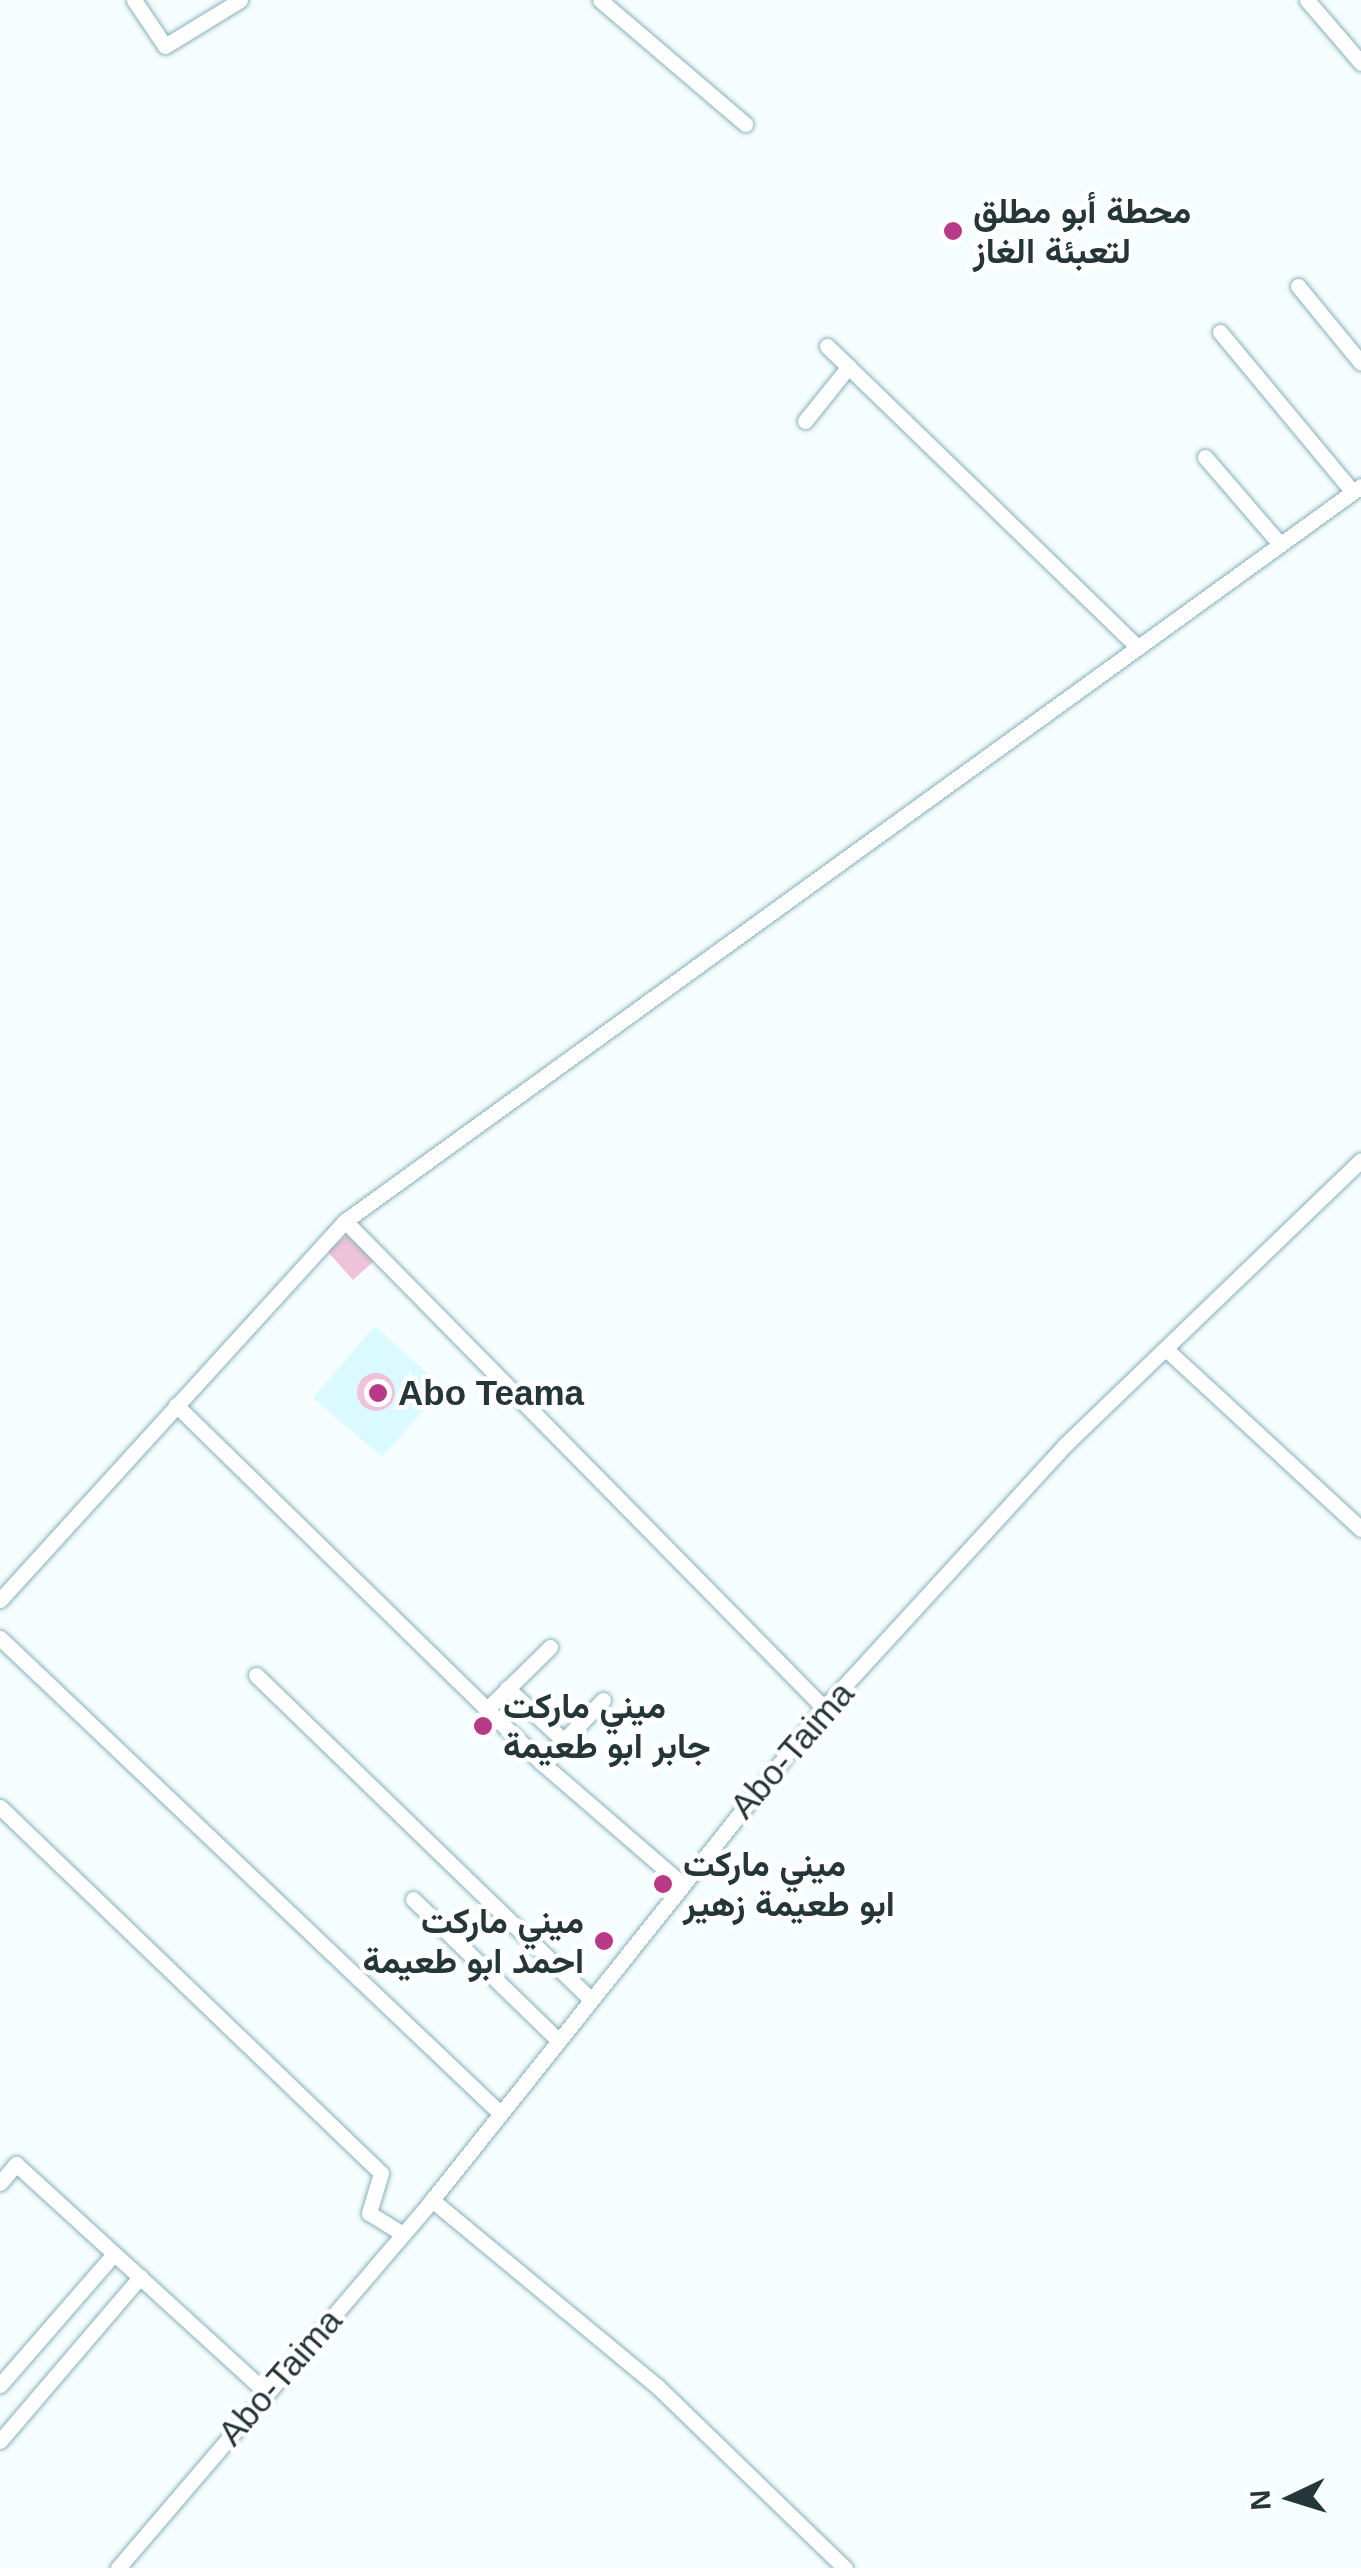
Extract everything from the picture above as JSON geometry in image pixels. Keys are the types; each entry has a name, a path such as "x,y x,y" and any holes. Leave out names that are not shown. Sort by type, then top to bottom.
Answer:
{"street":[{"path":"134,0 165,46 240,0"},
{"path":"600,0 746,124"},
{"path":"1308,0 1361,63"},
{"path":"1298,286 1361,363"},
{"path":"0,1600 344,1221 1357,489 1220,332"},
{"path":"828,346 1138,647"},
{"path":"805,421 849,366"},
{"path":"1205,457 1280,543"},
{"name":"Abo-Taima","path":"118,2568 264,2391 432,2200 554,2036 824,1708 1066,1444 1361,1160"},
{"path":"344,1221 824,1708"},
{"path":"1167,1350 1361,1529"},
{"path":"176,1405 542,1763 680,1882"},
{"path":"0,1638 500,2113"},
{"path":"488,1708 550,1648"},
{"path":"256,1675 589,1998"},
{"path":"507,1688 563,1740"},
{"path":"542,1763 602,1700"},
{"path":"0,1806 381,2173 369,2213 404,2234"},
{"path":"412,1899 554,2036"},
{"path":"0,2183 16,2164 264,2391"},
{"path":"432,2200 657,2386 845,2568"},
{"path":"0,2385 113,2255"},
{"path":"0,2441 140,2276"}],"shaded area":[{"path":"347,1235 374,1261 353,1280 327,1251"},
{"name":"Abo Teama","path":"375,1326 443,1388 382,1457 313,1398"},
{"path":"376,1373 389,1379 395,1392 389,1405 376,1411 363,1405 357,1392 363,1379"}],"place":[{"name":"محطة أبو مطلق لتعبئة الغاز","path":"953,231"},
{"name":"Abo Teama","path":"378,1393"},
{"name":"ميني ماركت جابر ابو طعيمة","path":"483,1726"},
{"name":"ميني ماركت ابو طعيمة زهير","path":"663,1884"},
{"name":"ميني ماركت احمد ابو طعيمة","path":"604,1941"}]}
